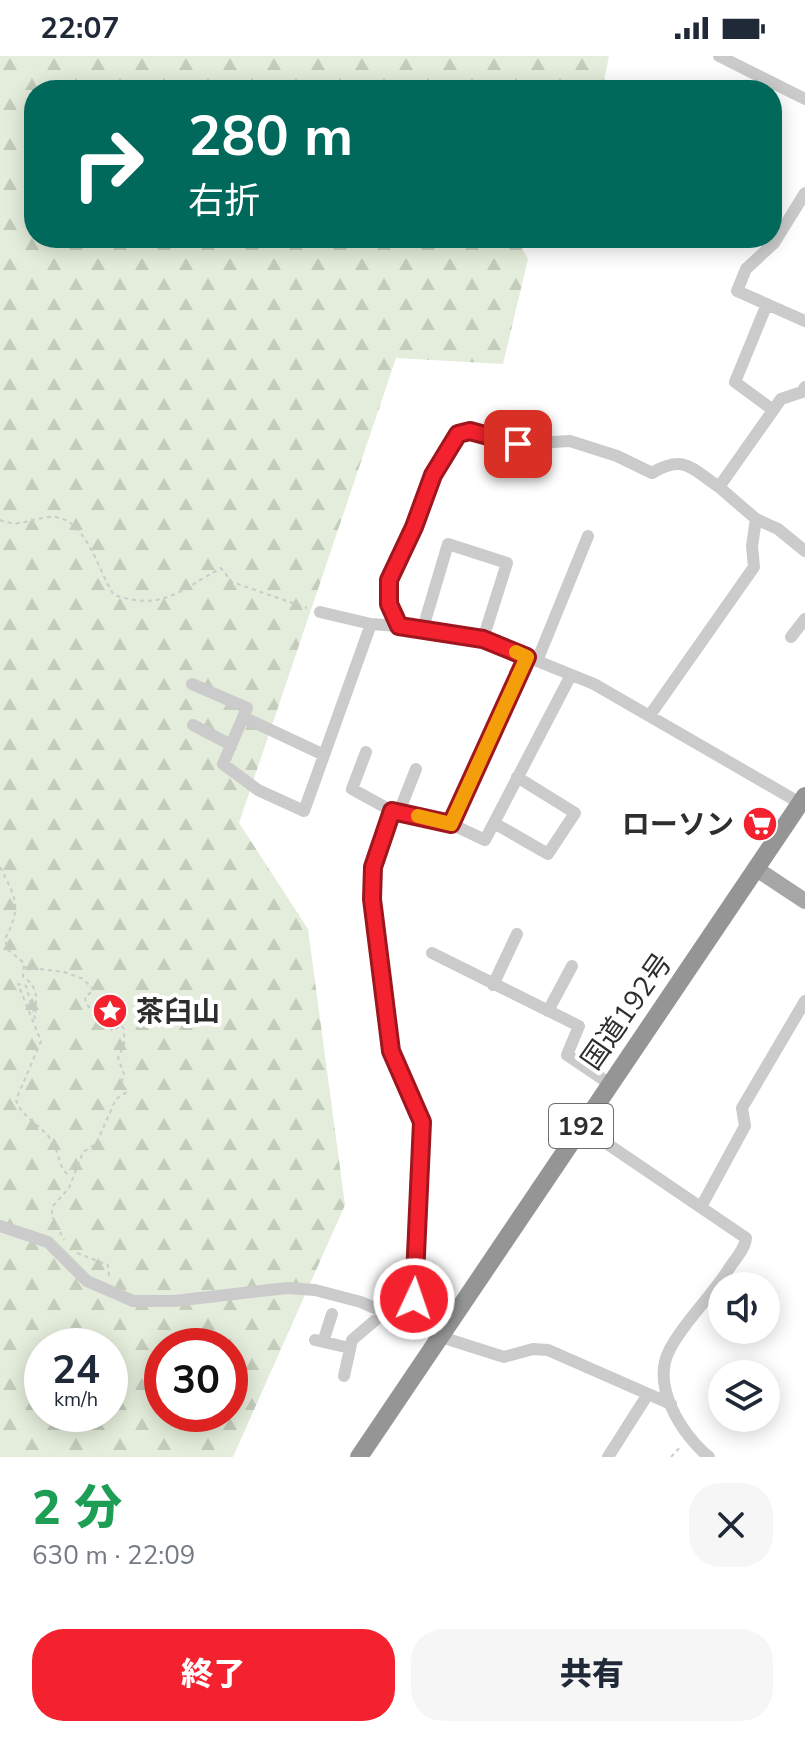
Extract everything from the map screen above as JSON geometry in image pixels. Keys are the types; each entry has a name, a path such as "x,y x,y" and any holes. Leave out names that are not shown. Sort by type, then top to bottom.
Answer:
{"highway":[{"name":"国道192号","path":"359,1457 803,800"}],"main road":[{"path":"758,870 805,901"}],"street":[{"path":"719,56 767,80"},
{"path":"782,88 805,99"},
{"path":"782,230 805,193"},
{"path":"769,248 746,269 737,291 805,321"},
{"path":"767,304 735,382 773,410"},
{"path":"719,487 781,399 802,392 805,387"},
{"path":"399,626 389,604 389,580 414,527 433,475 458,434 470,431 518,444 570,441 617,456 652,473 669,462 682,462 719,487 756,519 778,529 805,551"},
{"path":"650,715 754,567 752,546 756,519"},
{"path":"451,824 588,536"},
{"path":"423,628 448,544 507,563 483,639"},
{"path":"320,612 371,624 423,628 483,639 571,675 803,800"},
{"path":"791,637 805,619"},
{"path":"192,684 247,708 223,764 258,790 304,811 371,624"},
{"path":"366,752 352,789 396,812 451,824 485,840 571,675"},
{"path":"243,717 324,755"},
{"path":"193,725 231,745"},
{"path":"405,1319 414,1299 422,1122 391,1051 372,899 373,867 416,769"},
{"path":"494,823 548,854 575,813 517,777"},
{"path":"493,985 517,934"},
{"path":"432,953 579,1026 567,1055 610,1084"},
{"path":"548,1011 572,966"},
{"path":"702,1205 745,1126 742,1108 805,1001"},
{"path":"581,1126 702,1205 746,1238 746,1245 708,1301 670,1348 664,1364 671,1404 688,1437 709,1457"},
{"path":"0,1226 48,1242 87,1281 133,1301 174,1301 287,1288 315,1290 386,1311 438,1336 504,1357 533,1349 548,1350 671,1404"},
{"path":"344,1376 352,1340 386,1311"},
{"path":"332,1314 319,1341 350,1348"},
{"path":"608,1457 648,1394"}],"path":[{"path":"0,520 11,525 51,516 70,524 88,541 114,595 141,604 163,600 221,568 232,582 320,612"},
{"path":"0,867 17,908 15,924 5,939 7,949 24,963 23,977 34,984 38,995 35,1018 26,986 21,983 17,987 27,1003 28,1016 35,1021 41,1041 16,1100 26,1118 53,1142 57,1159 71,1176"},
{"path":"24,967 43,968 83,979 94,990 85,997 86,1004 113,1031 121,1025 124,1029 124,1045 118,1058 124,1074 121,1084 127,1092 116,1099 96,1144 83,1152 71,1176 69,1188 52,1207 52,1216 64,1240"},
{"path":"74,1251 85,1259 108,1265 110,1274 103,1288"},
{"path":"671,1457 688,1437"}],"green space":[{"path":"0,56 609,56 604,80 24,80 24,248 522,248 528,259 503,364 396,358 239,823 308,929 345,1205 248,1423 248,1328 144,1328 144,1432 244,1432 233,1457 0,1457"}],"slow traffic":[{"path":"418,816 451,824 527,657 516,652"}],"place":[{"name":"ローソン","path":"760,824"},
{"name":"茶臼山","path":"110,1011"}],"route":[{"path":"414,1299 422,1122 391,1051 372,899 373,867 392,811 451,824 527,657 483,639 399,626 389,604 389,580 414,527 433,475 458,434 470,431 518,444"}]}
